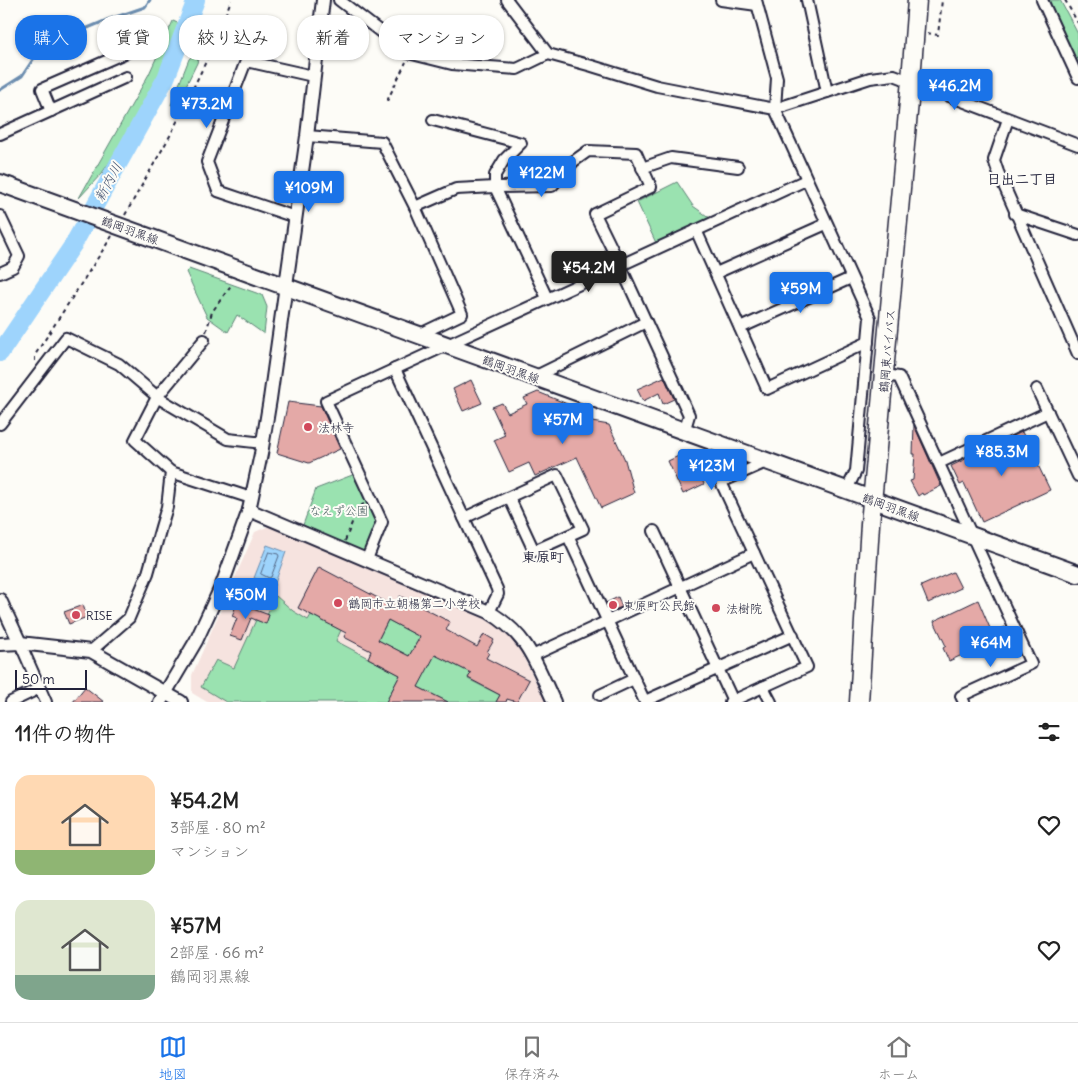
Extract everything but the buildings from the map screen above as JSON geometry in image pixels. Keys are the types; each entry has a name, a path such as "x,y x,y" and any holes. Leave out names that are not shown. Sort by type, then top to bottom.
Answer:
{"highway":[{"name":"鶴岡東バイパス","path":"859,702 873,501 917,0"}],"main road":[{"name":"鶴岡羽黒線","path":"0,183 1078,574"}],"street":[{"path":"163,698 196,641 222,585 250,504 263,443 307,136 323,0"},
{"path":"339,0 379,30"},
{"path":"507,0 548,54 657,86 775,110 870,78 894,75 1078,145"},
{"path":"721,0 757,2 777,78 775,110 870,318 856,471 846,491"},
{"path":"807,0 827,92"},
{"path":"1042,0 1078,78"},
{"path":"437,60 452,64 517,69 548,54"},
{"path":"51,111 42,89 109,60"},
{"path":"295,217 218,191 207,162 246,61 313,76"},
{"path":"0,134 126,77"},
{"path":"1008,119 994,160 1015,214 1077,350"},
{"path":"433,120 521,143 504,160 495,174 495,187 547,298"},
{"path":"307,136 382,142 415,207 462,314 418,334"},
{"path":"415,207 456,189 552,186 574,162 588,151 636,153 651,187 594,214 620,265 689,415 684,432"},
{"path":"642,168 671,158 738,167"},
{"path":"367,559 382,522 326,401 806,180"},
{"path":"1015,214 1078,236"},
{"path":"0,216 19,256 13,267 0,273"},
{"path":"716,274 826,224"},
{"path":"696,230 768,389 868,342"},
{"path":"740,328 851,278"},
{"path":"534,377 646,322"},
{"path":"0,424 66,338 119,364 157,397 228,439 263,443"},
{"path":"204,340 157,397 135,440 171,472 250,504 367,559 489,612 504,621 516,631 525,643 554,702"},
{"path":"395,369 497,588 498,594 489,612"},
{"path":"884,375 899,377 1031,664 961,696 964,702"},
{"path":"1038,389 1078,476"},
{"path":"938,463 1048,412"},
{"path":"654,531 732,701 807,666 721,482 766,462"},
{"path":"91,651 129,618 148,572 159,536 171,472"},
{"path":"464,518 509,497 557,475 582,529 534,552 509,497"},
{"path":"568,536 645,702 792,635"},
{"path":"532,656 754,553"},
{"path":"0,600 46,702"},
{"path":"0,644 20,643 91,651 163,698 181,702"},
{"path":"600,695 634,679"},
{"path":"764,687 770,702"},
{"path":"11,702 40,688"}],"path":[{"path":"36,354 117,226 171,134 214,45 231,0"},
{"path":"915,32 938,35 942,0"},
{"path":"1066,0 1078,23"},
{"path":"387,101 407,60"},
{"path":"204,340 212,312 232,284"},
{"path":"344,543 358,507 372,501"}],"shaded area":[{"name":"鶴岡市立朝楊第二小学校","path":"269,526 487,618 511,636 546,702 207,702 192,693 192,675 255,532"}],"green space":[{"path":"1040,0 1060,0 1078,34 1078,74"},
{"path":"173,21 179,24 179,33 169,60 169,30"},
{"path":"155,60 169,60 161,81 138,121 102,173 79,198"},
{"path":"189,60 198,60 178,102 171,105"},
{"path":"677,182 693,206 710,218 656,243 637,202"},
{"path":"189,269 262,295 267,307 264,334 237,315 228,332 207,317 186,272"},
{"name":"なえず公園","path":"355,474 377,523 365,554 303,525 316,489"},
{"path":"276,596 293,611 308,620 311,615 341,630 336,641 400,675 387,700 390,702 226,702 201,687 216,660 234,668 256,620 266,623 269,615 267,614"},
{"path":"388,620 420,637 409,656 378,640"},
{"path":"424,649 471,673 468,679 500,695 496,702 448,702 418,687"}],"water":[{"path":"267,545 286,552 274,586 254,578"}],"waterway":[{"path":"0,90 22,76 36,55 61,39 145,7 150,0"},
{"name":"新内川","path":"0,353 73,245 166,78 196,0"}],"place":[{"name":"法林寺","path":"308,427"},
{"name":"鶴岡市立朝楊第二小学校","path":"338,603"},
{"name":"東原町公民館","path":"613,605"},
{"name":"法樹院","path":"716,608"},
{"name":"RISE","path":"76,615"}],"district":[{"name":"日出二丁目","path":"1022,179"},
{"name":"東原町","path":"543,557"}]}
